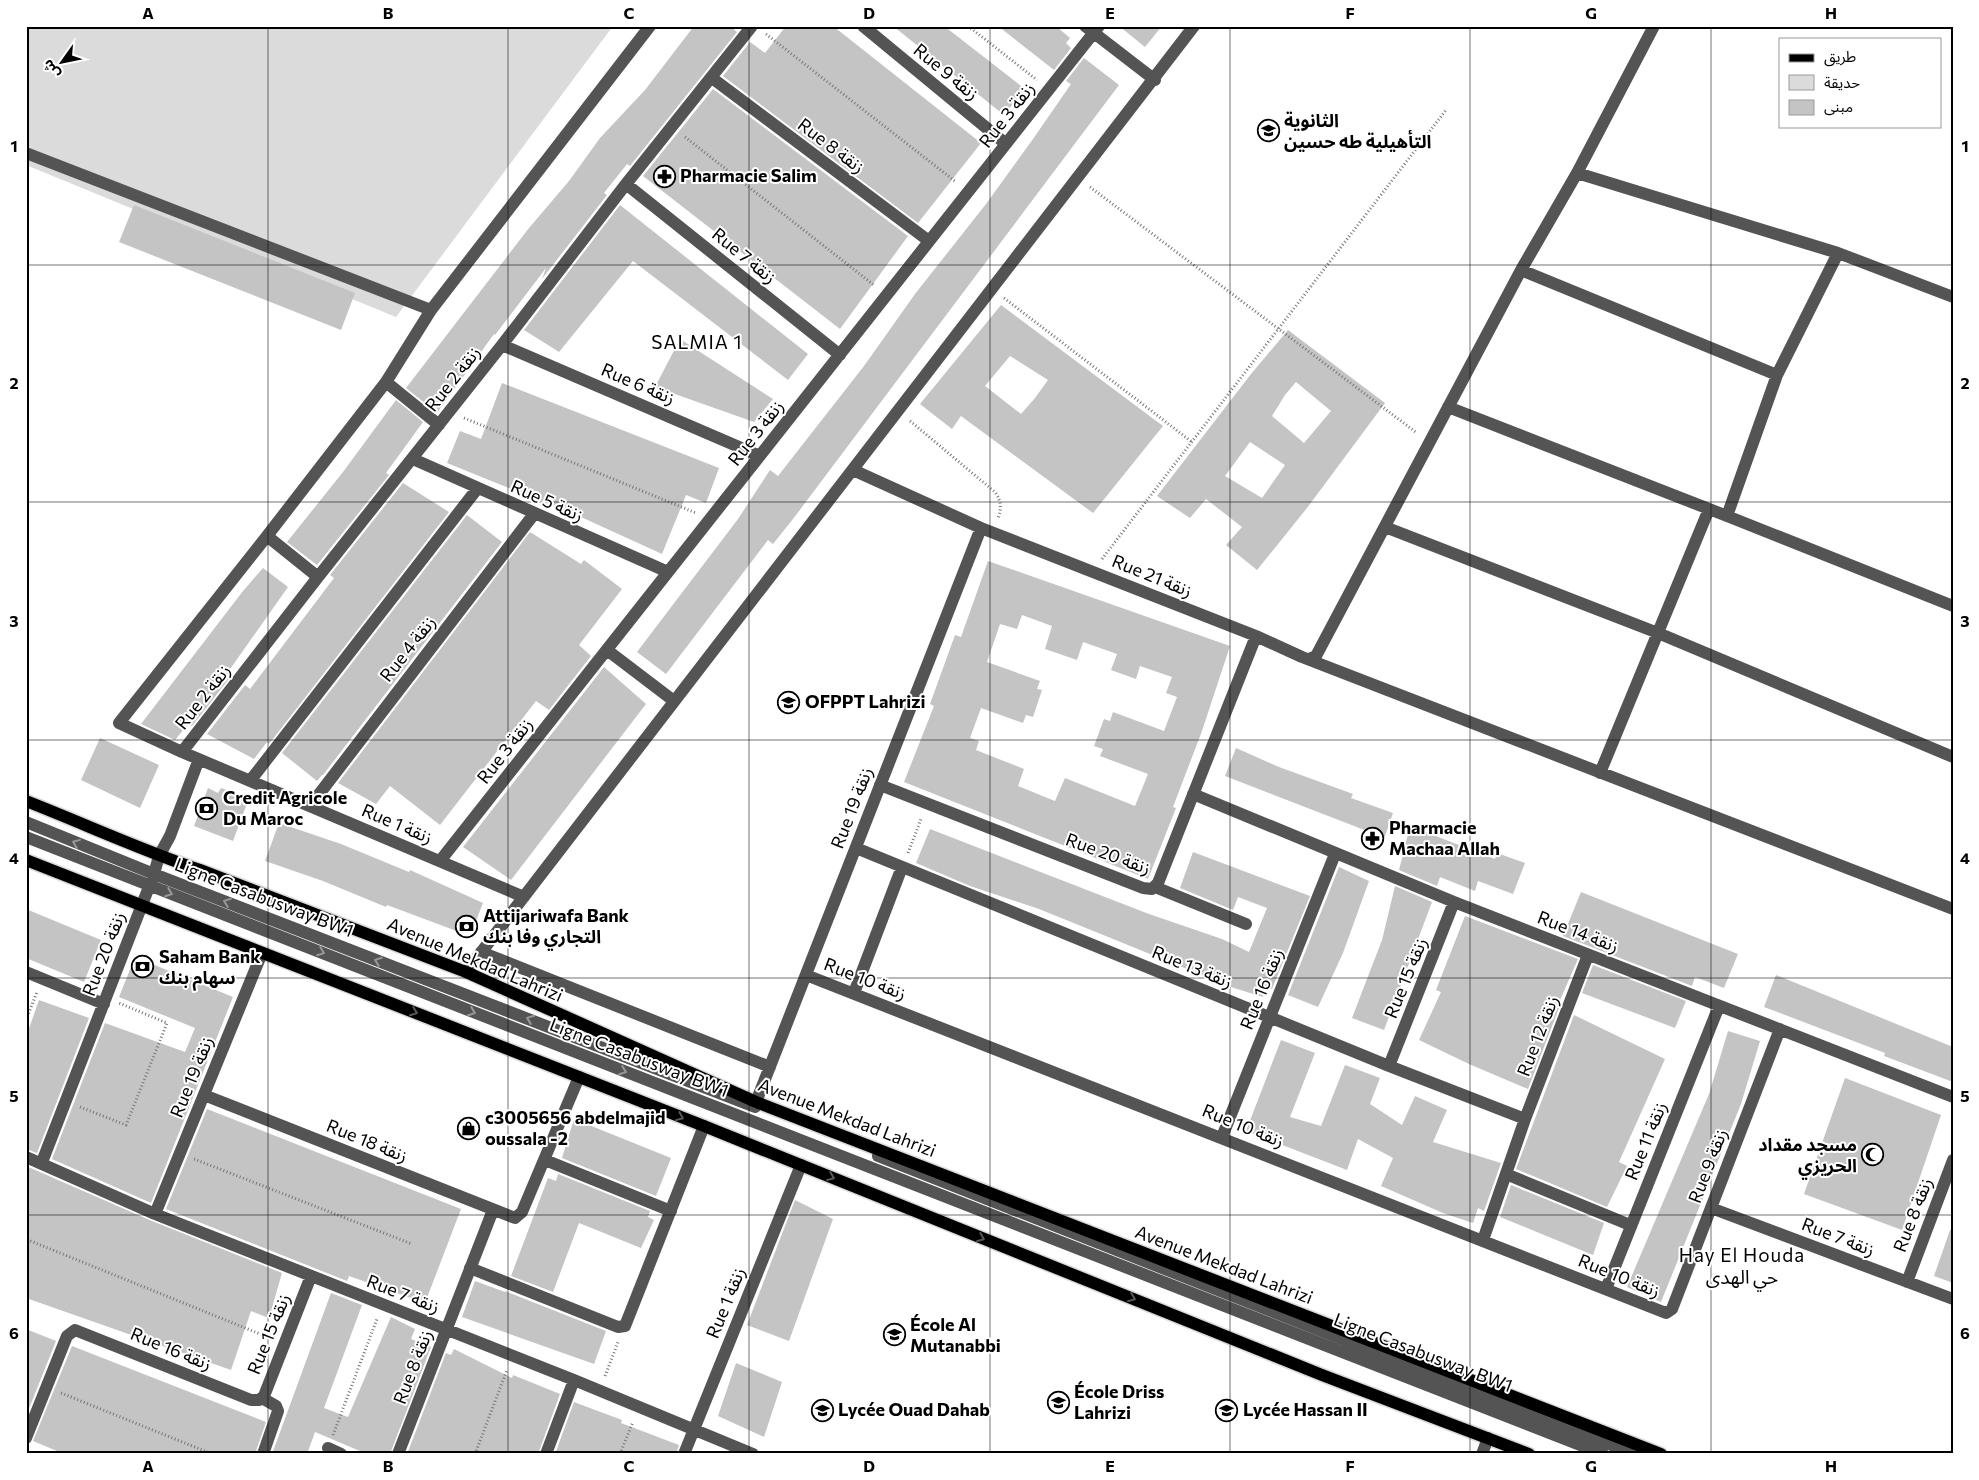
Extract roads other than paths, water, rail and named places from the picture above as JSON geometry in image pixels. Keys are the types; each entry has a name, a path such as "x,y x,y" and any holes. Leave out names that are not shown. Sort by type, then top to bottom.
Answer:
{"main road":[{"name":"Avenue Mekdad Lahrizi","path":"26,801 108,833 159,856 203,871 466,972 756,1102 1661,1454"},
{"path":"26,860 579,1076 1313,1371 1529,1454"}],"street":[{"path":"318,577 267,536 386,382 431,310 650,26"},
{"name":"Rue 2 زنقة","path":"182,752 318,577 450,412 626,184 752,26"},
{"name":"Rue 9 زنقة","path":"863,26 1006,144"},
{"path":"466,972 1079,178 1194,26"},
{"path":"1309,658 1316,656 1521,270 1577,173 1654,26"},
{"path":"1093,28 1154,80"},
{"name":"Rue 3 زنقة","path":"440,861 1049,90 1093,28"},
{"name":"Rue 8 زنقة","path":"712,78 930,241"},
{"path":"26,153 431,310"},
{"path":"1577,173 1838,254 1953,297"},
{"name":"Rue 7 زنقة","path":"626,184 840,355"},
{"path":"1727,516 1777,376 1838,254"},
{"path":"1521,270 1777,376"},
{"name":"Rue 6 زنقة","path":"502,345 760,456"},
{"path":"386,382 439,425"},
{"path":"1448,407 1953,606"},
{"name":"Rue 5 زنقة","path":"413,459 668,572"},
{"name":"Rue 21 زنقة","path":"853,470 986,529 1309,658 1953,909"},
{"path":"250,781 477,489"},
{"path":"1600,773 1709,509"},
{"name":"Rue 4 زنقة","path":"310,806 534,514"},
{"path":"1385,527 1658,633 1953,757"},
{"name":"Rue 19 زنقة","path":"756,1102 880,785 986,529"},
{"name":"Rue 1 زنقة","path":"267,536 120,723 182,752 524,896"},
{"name":"Rue 20 زنقة","path":"880,785 1143,888 1152,889 1155,887 1256,636"},
{"path":"607,650 674,701"},
{"name":"Rue 20 زنقة","path":"42,1162 143,905 159,856 170,836 199,759"},
{"name":"Rue 14 زنقة","path":"1193,794 1454,902 1953,1098"},
{"name":"Ligne Casabusway BW1","path":"26,822 152,880 1603,1454"},
{"name":"Ligne Casabusway BW1","path":"26,837 152,880 521,1016 1634,1454"},
{"name":"Rue 13 زنقة","path":"856,848 1520,1118"},
{"name":"Rue 16 زنقة","path":"1222,1137 1335,854"},
{"path":"854,994 902,867"},
{"path":"1155,887 1246,924"},
{"name":"Rue 15 زنقة","path":"1389,1066 1454,902"},
{"path":"481,952 770,1067"},
{"name":"Rue 19 زنقة","path":"155,1214 262,953"},
{"name":"Rue 12 زنقة","path":"1483,1240 1506,1174 1520,1118 1588,955"},
{"path":"26,972 105,1001"},
{"name":"Rue 10 زنقة","path":"806,975 1666,1313"},
{"name":"Rue 11 زنقة","path":"1606,1289 1719,1006"},
{"name":"Rue 9 زنقة","path":"1666,1313 1672,1309 1780,1029"},
{"path":"579,1076 545,1160 671,1211"},
{"name":"Rue 18 زنقة","path":"204,1095 511,1218 517,1217 522,1212 545,1160"},
{"path":"470,1268 618,1327 623,1327 627,1324 704,1126"},
{"name":"Rue 7 زنقة","path":"26,1156 155,1214 640,1406 753,1454"},
{"name":"Rue 8 زنقة","path":"1907,1282 1953,1160"},
{"name":"Rue 1 زنقة","path":"684,1454 800,1165"},
{"path":"1506,1174 1630,1225"},
{"name":"Rue 7 زنقة","path":"1711,1208 1953,1299"},
{"name":"Rue 8 زنقة","path":"398,1454 493,1210"},
{"name":"Rue 15 زنقة","path":"259,1399 284,1344 311,1276"},
{"name":"Rue 16 زنقة","path":"26,1438 67,1336 72,1331 80,1330 251,1400 259,1399"},
{"path":"546,1454 574,1380"},
{"path":"259,1399 276,1406 278,1411 263,1454"},
{"path":"1482,1454 1488,1438"},
{"path":"328,1448 341,1454"}],"place":[{"name":"الثانوية التأهيلية طه حسين","path":"1268,131"},
{"name":"Pharmacie Salim","path":"664,176"},
{"name":"OFPPT Lahrizi","path":"789,702"},
{"name":"Credit Agricole Du Maroc","path":"207,808"},
{"name":"Pharmacie Machaa Allah","path":"1373,838"},
{"name":"Attijariwafa Bank التجاري وفا بنك","path":"467,926"},
{"name":"Saham Bank سهام بنك","path":"143,967"},
{"name":"c3005656 abdelmajid oussala -2","path":"469,1128"},
{"name":"مسجد مقداد الحريزي","path":"1873,1155"},
{"name":"École Al Mutanabbi","path":"894,1335"},
{"name":"École Driss Lahrizi","path":"1058,1402"},
{"name":"Lycée Ouad Dahab","path":"822,1410"},
{"name":"Lycée Hassan II","path":"1227,1410"}],"district":[{"name":"SALMIA 1","path":"697,342"},
{"name":"Hay El Houda حي الهدى","path":"1742,1266"}]}
